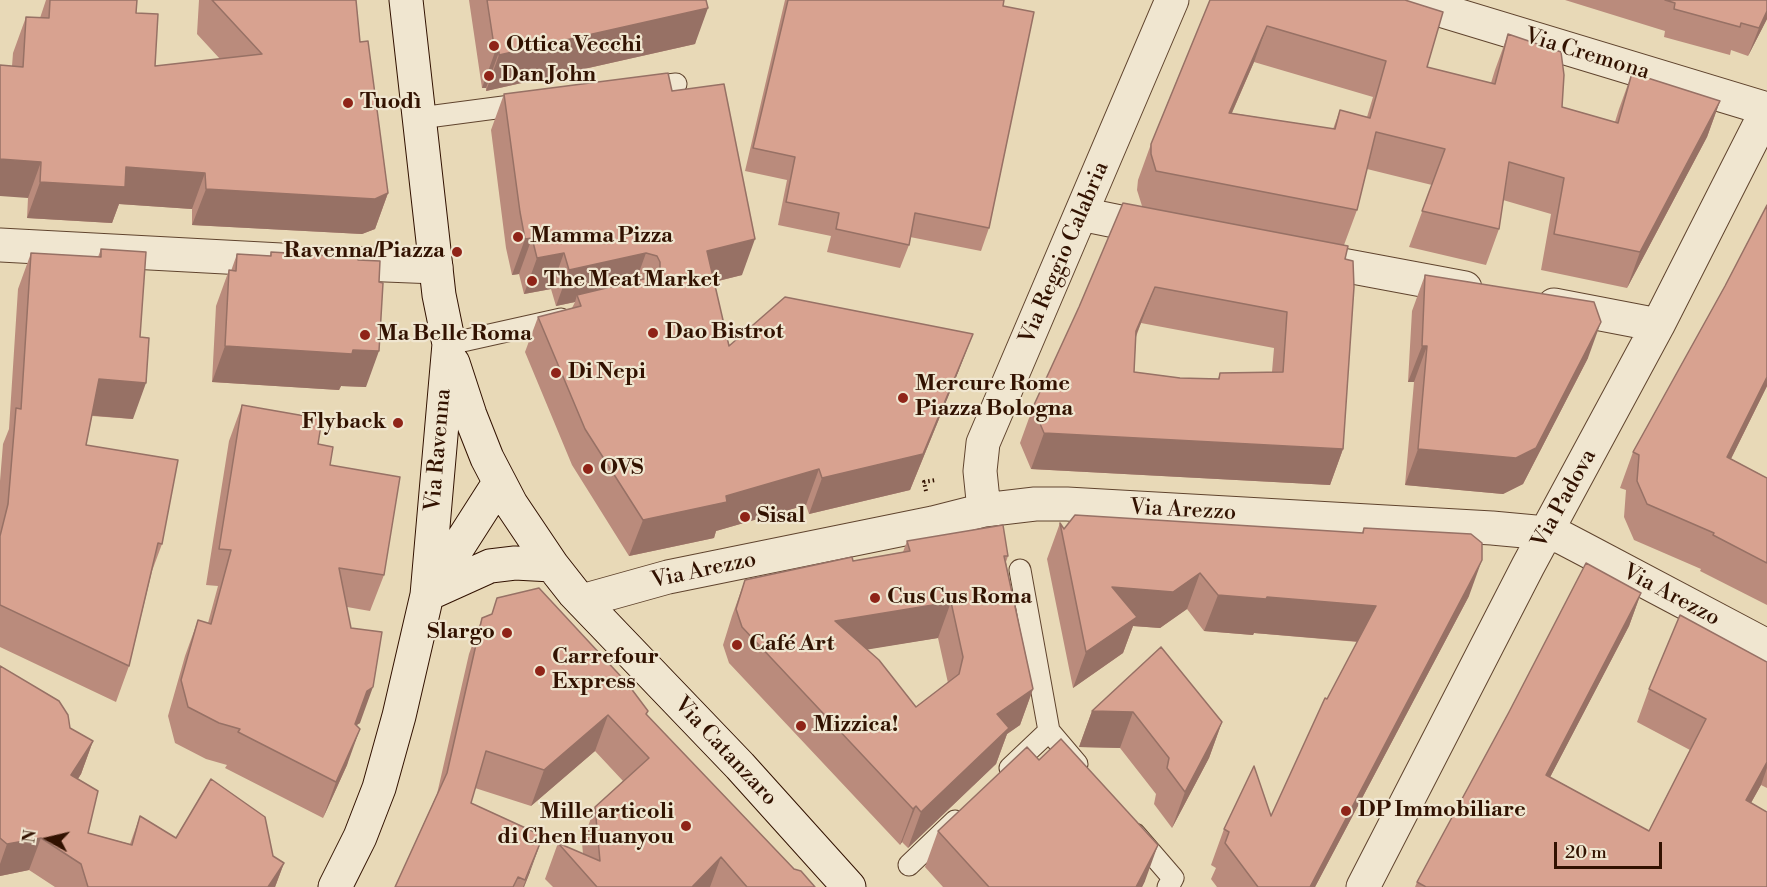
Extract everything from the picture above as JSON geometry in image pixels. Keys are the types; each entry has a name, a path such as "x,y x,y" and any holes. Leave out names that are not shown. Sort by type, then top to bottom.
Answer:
{"street":[{"name":"Via Ravenna","path":"335,887 360,837 379,788 399,716 427,595 449,344 436,267 406,0"},
{"name":"Via Reggio Calabria","path":"984,510 980,471 983,443 1172,0"},
{"name":"Via Cremona","path":"1407,0 1767,110"},
{"name":"Via Padova","path":"1363,887 1546,533 1658,325 1767,110"},
{"path":"1081,214 1191,236"},
{"path":"0,246 436,267"},
{"path":"1284,254 1496,294"},
{"path":"1531,300 1658,325"},
{"name":"Via Catanzaro","path":"449,344 470,415 499,483 524,525 552,565 582,601 740,766 849,887"},
{"path":"427,595 499,483"},
{"name":"Via Arezzo","path":"582,601 668,578 933,523 984,510 1035,504 1067,504 1546,533 1561,537 1767,646"},
{"path":"427,595 490,566 515,563 552,565"}],"lane":[{"path":"618,92 676,84"},
{"path":"420,118 549,101"},
{"path":"449,344 578,315"},
{"path":"1020,570 1049,731 1093,783"},
{"path":"999,778 1049,731"},
{"path":"909,865 966,810"},
{"path":"1122,818 1173,878 1168,887"}],"building":[{"path":"50,0 137,0 136,13 158,14 155,66 262,54 212,0 356,0 360,42 368,41 388,193 375,199 206,189 205,173 126,167 125,187 40,182 41,162 0,159 0,65 23,67 26,17 49,18"},
{"path":"487,0 706,0 708,8 499,55 499,52 495,52"},
{"path":"788,0 1004,0 1003,6 1034,12 989,228 915,213 909,245 836,229 839,213 786,202 795,157 753,148"},
{"path":"1210,0 1405,0 1443,12 1427,67 1495,84 1508,34 1561,52 1564,75 1562,107 1618,123 1632,73 1720,101 1640,252 1554,234 1564,178 1509,162 1499,229 1422,211 1445,149 1376,132 1357,210 1156,171 1151,154 1151,144","holes":["1267,26 1386,61 1370,118 1340,110 1335,129 1229,113"]},
{"path":"1665,0 1767,0 1767,11 1759,28 1741,23 1740,27 1674,9 1675,3"},
{"path":"668,73 672,91 724,84 755,239 707,251 729,346 785,297 973,334 923,454 822,478 819,469 726,496 727,502 643,520 585,429 538,317 581,306 577,295 652,277 660,269 660,262 657,256 646,253 569,270 564,253 537,258 532,238 525,239 504,94"},
{"path":"1123,203 1348,246 1345,259 1353,261 1354,287 1343,449 1044,433 1033,407","holes":["1155,287 1287,312 1283,372 1220,373 1219,379 1180,378 1134,372 1136,331"]},
{"path":"1767,205 1767,377 1727,457 1767,478 1767,563 1713,535 1714,533 1647,504 1637,481 1639,455 1633,452"},
{"path":"101,249 146,252 140,337 149,338 146,383 99,379 86,445 178,460 162,544 158,543 129,666 0,605 0,536 8,504 16,408 21,409 31,253 101,257"},
{"path":"271,252 357,257 358,260 380,261 379,282 383,283 379,351 353,350 352,354 225,346 229,270 236,271 237,254 271,256"},
{"path":"1425,275 1594,302 1601,322 1536,448 1516,458 1418,449 1427,346 1422,346"},
{"path":"242,405 322,419 318,444 333,447 330,465 400,477 384,575 339,568 351,628 382,632 373,687 367,691 355,724 360,729 336,782 238,732 240,729 219,723 188,707 181,680 198,620 211,624 231,550 219,549"},
{"path":"1075,515 1363,533 1364,528 1471,534 1482,543 1482,560 1310,887 1258,887 1225,843 1229,832 1224,829 1254,766 1271,816 1325,698 1327,699 1376,606 1218,595 1200,573 1173,592 1112,587 1137,617 1086,652 1060,523 1064,529"},
{"path":"1003,525 1008,556 1004,556 1033,689 997,714 1009,728 921,812 916,806 913,809 742,627 736,609 745,580 852,557 853,561 910,551 907,541","holes":["951,602 963,657 959,674 916,707 879,660 835,621"]},
{"path":"1586,563 1641,593 1546,775 1649,831 1706,719 1649,689 1680,615 1767,662 1767,762 1746,800 1767,812 1767,887 1426,887 1417,882"},
{"path":"539,588 627,683 648,711 646,714 794,869 801,871 815,887 747,887 721,857 692,887 597,887 558,843 600,861 595,807 649,758 608,715 544,770 486,751 471,803 543,836 525,880 518,877 513,887 395,887 447,773 482,618 492,614 497,598"},
{"path":"1161,647 1222,722 1185,792 1167,768 1169,758 1133,712 1092,711"},
{"path":"0,666 59,701 68,715 70,728 93,741 71,775 98,791 88,833 132,845 140,816 176,838 211,779 265,817 273,856 284,863 268,887 88,887 81,864 41,838 7,844 0,838"},
{"path":"1061,739 1158,845 1136,887 989,887 938,831 1027,747 1039,760"}],"place":[{"name":"Ottica Vecchi","path":"494,46"},
{"name":"Dan John","path":"489,76"},
{"name":"Tuodì","path":"348,103"},
{"name":"Mamma Pizza","path":"518,237"},
{"name":"Ravenna/Piazza","path":"457,252"},
{"name":"The Meat Market","path":"532,281"},
{"name":"Dao Bistrot","path":"653,333"},
{"name":"Ma Belle Roma","path":"365,335"},
{"name":"Di Nepi","path":"556,373"},
{"name":"Mercure Rome Piazza Bologna","path":"903,398"},
{"name":"Flyback","path":"398,423"},
{"name":"OVS","path":"588,469"},
{"name":"Sisal","path":"745,517"},
{"name":"Cus Cus Roma","path":"875,598"},
{"name":"Slargo","path":"507,633"},
{"name":"Café Art","path":"737,645"},
{"name":"Carrefour Express","path":"540,671"},
{"name":"Mizzica!","path":"801,726"},
{"name":"DP Immobiliare","path":"1346,811"},
{"name":"Mille articoli di Chen Huanyou","path":"686,826"}]}
